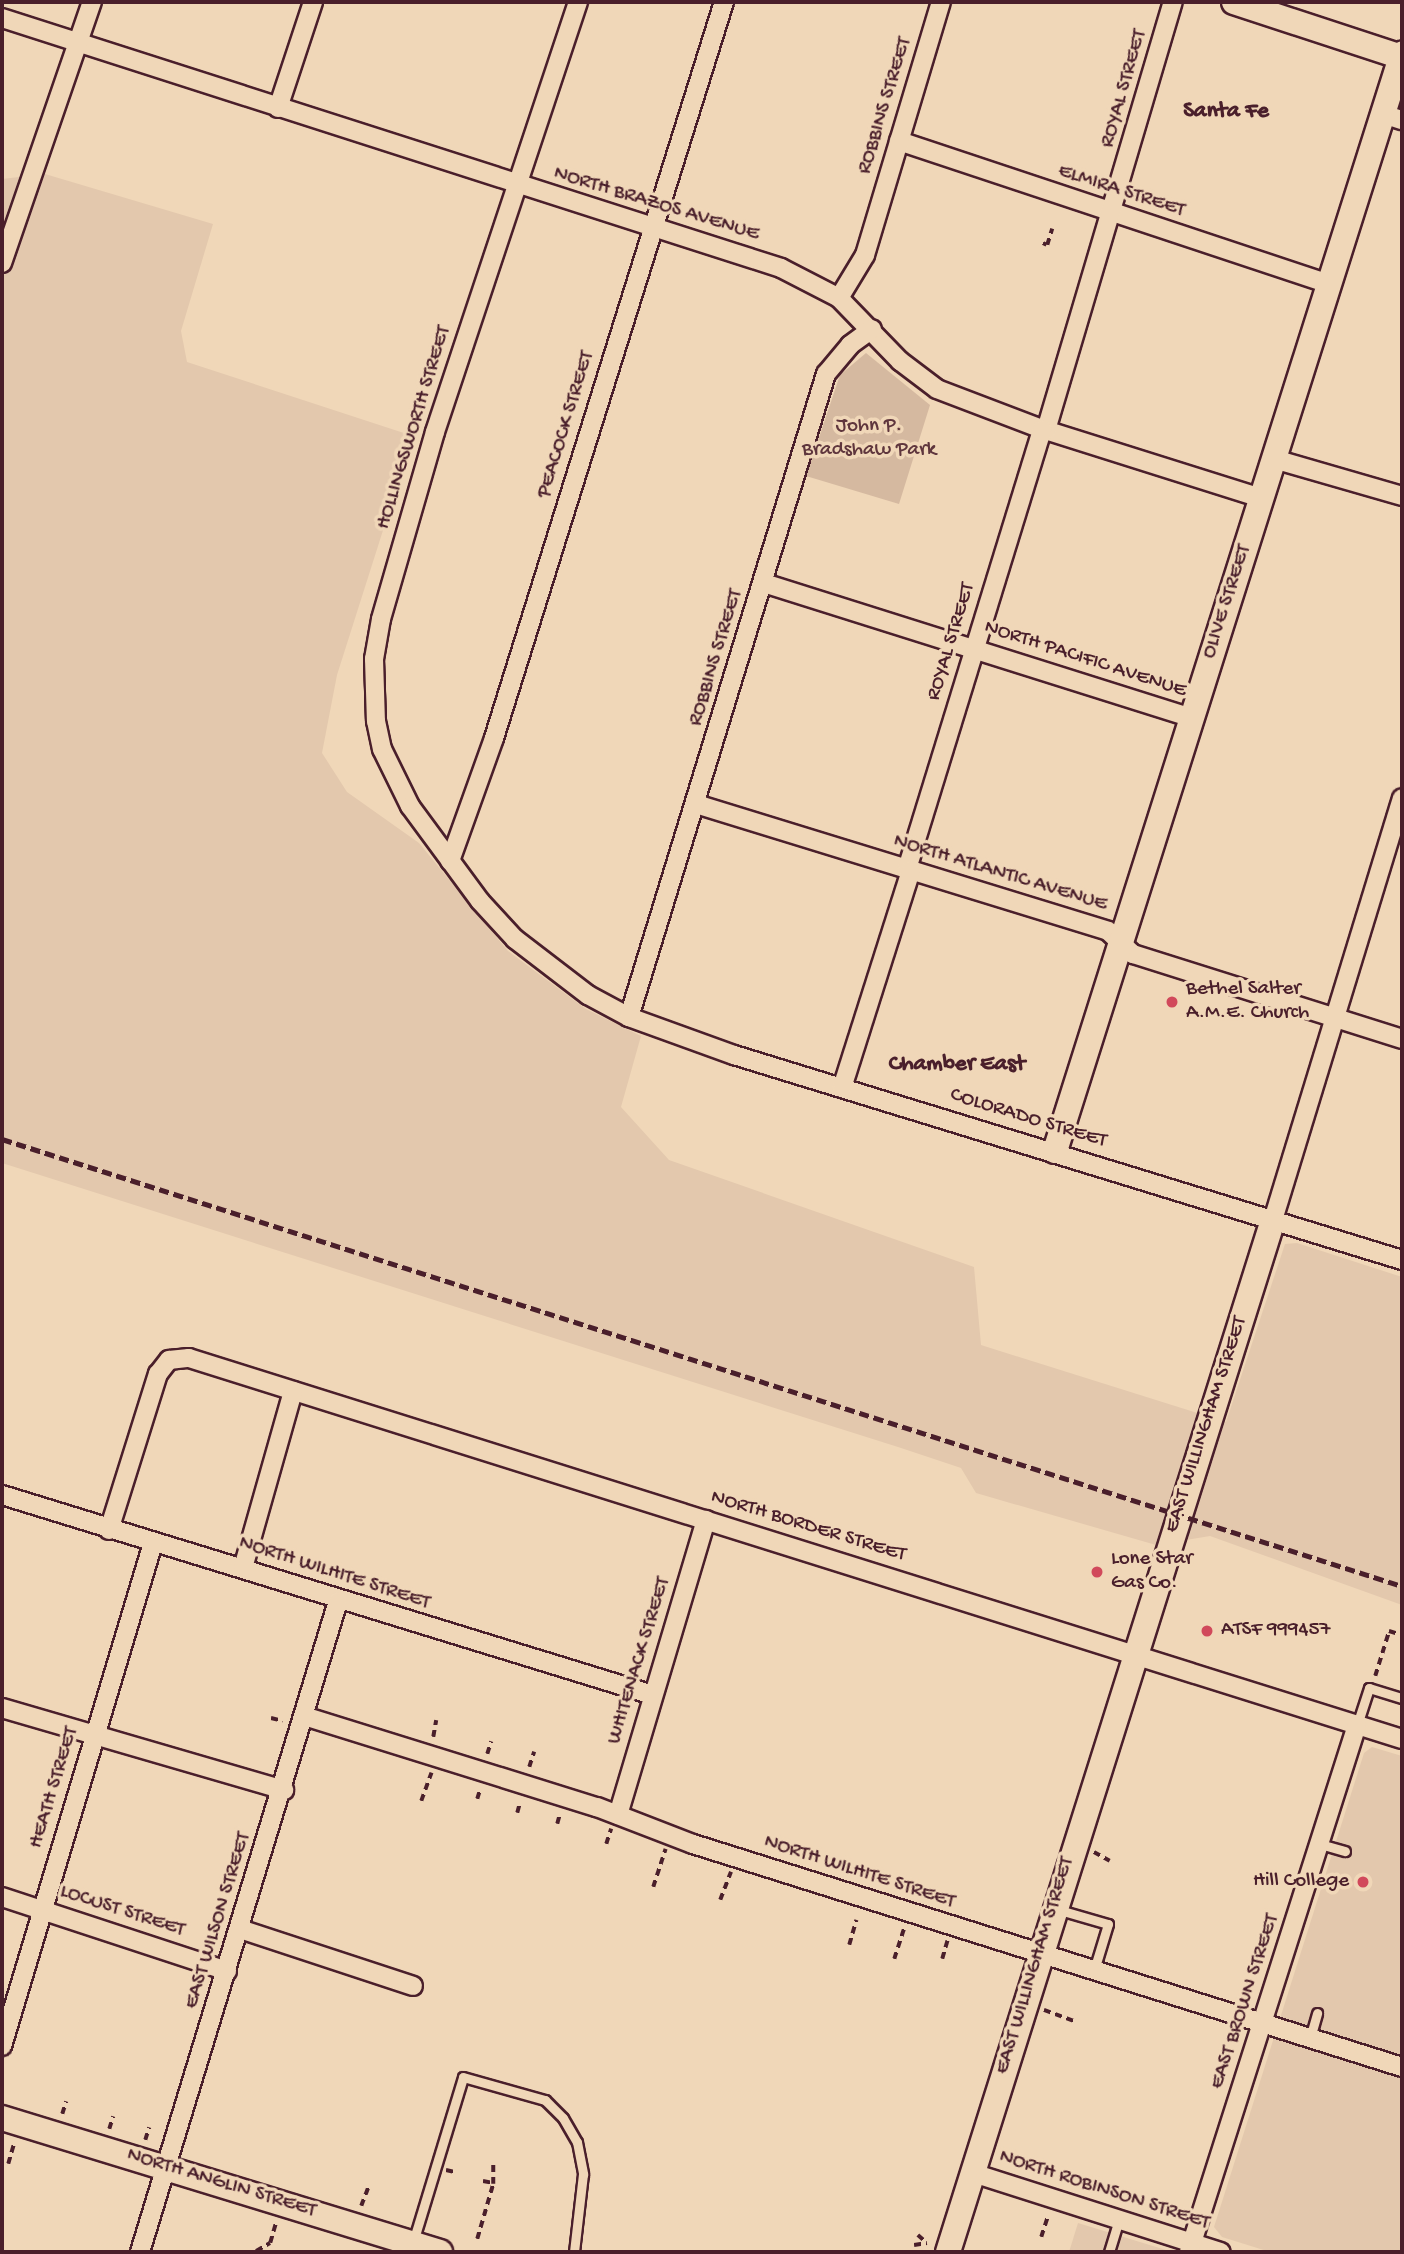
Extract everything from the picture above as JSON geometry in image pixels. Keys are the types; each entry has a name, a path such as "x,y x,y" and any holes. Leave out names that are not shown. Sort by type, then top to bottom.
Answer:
{"street":[{"path":"2,263 92,2"},
{"path":"278,108 313,2"},
{"name":"HOLLINGSWORTH STREET","path":"450,861 410,806 382,749 372,694 374,659 380,619 435,432 578,2"},
{"name":"PEACOCK STREET","path":"450,861 494,738 724,2"},
{"name":"ROBBINS STREET","path":"839,298 859,271 941,2"},
{"name":"ROYAL STREET","path":"842,1088 974,648 1114,214 1173,2"},
{"path":"1234,2 1402,55"},
{"name":"NORTH BRAZOS AVENUE","path":"2,18 781,268 839,298 872,328 900,361 937,389 1044,430 1261,498"},
{"name":"OLIVE STREET","path":"1055,1151 1329,285 1393,117 1402,55"},
{"name":"ELMIRA STREET","path":"899,141 1329,285"},
{"name":"ROBBINS STREET","path":"629,1017 826,374 843,352 872,328"},
{"path":"1274,458 1402,496"},
{"name":"NORTH PACIFIC AVENUE","path":"764,583 1192,718"},
{"name":"EAST WILLINGHAM STREET","path":"934,2246 973,2173 1335,1017 1396,837 1402,798"},
{"name":"NORTH ATLANTIC AVENUE","path":"696,804 1108,931 1133,954 1402,1039"},
{"name":"COLORADO STREET","path":"450,861 515,939 587,995 629,1017 842,1088 1055,1151 1402,1261"},
{"name":"NORTH BORDER STREET","path":"109,1530 158,1374 179,1357 1134,1653 1402,1739"},
{"path":"243,1568 293,1391"},
{"name":"NORTH WILHITE STREET","path":"2,1495 109,1530 243,1568 338,1601 653,1695"},
{"name":"WHITENACK STREET","path":"618,1815 706,1520"},
{"name":"HEATH STREET","path":"2,2046 153,1543"},
{"name":"EAST WILSON STREET","path":"140,2252 284,1790 338,1601"},
{"path":"2,1708 94,1737 284,1790"},
{"name":"NORTH WILHITE STREET","path":"304,1716 435,1748 736,1857 1402,2067"},
{"name":"EAST BROWN STREET","path":"1191,2248 1357,1725"},
{"name":"LOCUST STREET","path":"2,1897 227,1971"},
{"path":"240,1929 413,1986"},
{"name":"NORTH ANGLIN STREET","path":"2,2118 440,2252"},
{"name":"NORTH ROBINSON STREET","path":"973,2173 1119,2220 1191,2248 1221,2252"}],"lane":[{"path":"1357,1725 1371,1689 1402,1698"},
{"path":"1320,1844 1345,1851"},
{"path":"1055,1908 1108,1924 1094,1971"},
{"path":"1310,2038 1317,2013"},
{"path":"413,2243 463,2077 545,2100 563,2118 577,2142 583,2174 574,2252"},
{"path":"1109,2252 1119,2220"}],"path":[{"path":"1043,243 1047,245 1052,229"},
{"path":"1371,1689 1389,1631 1402,1635"},
{"path":"421,1801 435,1748 436,1720"},
{"path":"528,1769 534,1752"},
{"path":"477,1799 480,1789"},
{"path":"517,1813 521,1801"},
{"path":"556,1824 560,1813"},
{"path":"653,1887 670,1834"},
{"path":"720,1900 736,1857"},
{"path":"894,1959 909,1912"},
{"path":"849,1945 856,1920"},
{"path":"1025,2004 1075,2021"},
{"path":"108,2132 113,2117"},
{"path":"477,2239 493,2183 493,2165"},
{"path":"483,2181 493,2183"},
{"path":"360,2209 369,2185"},
{"path":"1041,2237 1054,2199"},
{"path":"256,2251 270,2243 281,2202"},
{"path":"918,2235 934,2246"},
{"path":"914,2245 934,2246"}],"shaded area":[{"path":"45,174 213,224 181,331 187,362 413,436 337,675 322,753 347,792 419,843 508,951 586,1009 641,1036 621,1107 669,1160 974,1267 981,1345 1226,1422 1285,1244 1297,1243 1402,1277 1402,1605 1210,1536 1156,1545 976,1493 961,1468 2,1163 2,179"},
{"name":"Hill College","path":"1372,1747 1402,1756 1402,2252 1270,2252 1222,2237 1214,2227 1364,1753"},
{"path":"1078,2223 1166,2250 1169,2252 1069,2252"}],"green space":[{"name":"John P. Bradshaw Park","path":"866,353 930,405 899,504 806,476 840,375"}],"railway":[{"path":"2,1139 1402,1586"}],"place":[{"name":"Bethel Salter A.M.E. Church","path":"1172,1002"},
{"name":"Lone Star Gas Co.","path":"1097,1572"},
{"name":"ATSF 999457","path":"1207,1631"},
{"name":"Hill College","path":"1363,1882"}],"district":[{"name":"Santa Fe","path":"1226,112"},
{"name":"Chamber East","path":"957,1065"}]}
